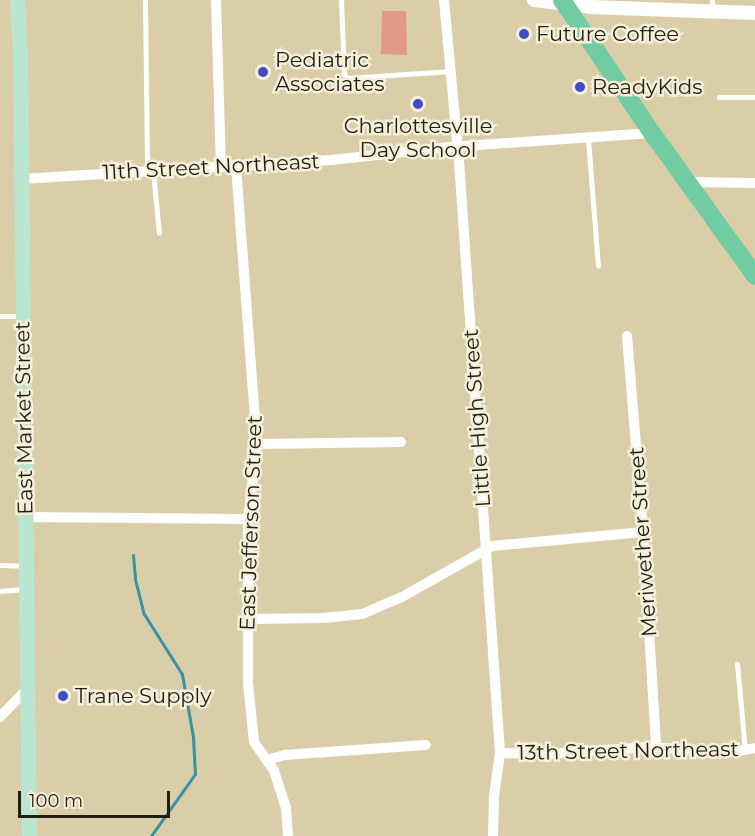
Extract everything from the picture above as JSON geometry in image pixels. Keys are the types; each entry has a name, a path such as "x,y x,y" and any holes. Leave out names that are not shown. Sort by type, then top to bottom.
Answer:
{"main road":[{"name":"East Market Street","path":"17,0 29,836"},
{"path":"564,2 652,133 755,276"}],"street":[{"path":"216,0 221,167"},
{"name":"Little High Street","path":"444,0 458,146 500,753 493,836"},
{"path":"534,0 712,6 755,13"},
{"name":"11th Street Northeast","path":"21,178 331,160 458,146 652,133"},
{"name":"East Jefferson Street","path":"236,166 257,444 248,519 246,619 248,683 254,742 267,760 282,793 288,836"},
{"path":"688,182 755,183"},
{"name":"Meriwether Street","path":"627,336 643,532 656,747"},
{"path":"257,444 400,442"},
{"path":"25,517 248,519"},
{"path":"246,619 324,618 362,614 402,597 486,548 497,544 643,532"},
{"path":"0,717 27,689"},
{"path":"267,760 285,755 426,745"},
{"name":"13th Street Northeast","path":"500,753 550,754 656,747 711,752 750,749"}],"lane":[{"path":"145,0 150,171 159,233"},
{"path":"341,0 344,74 347,78 452,71"},
{"path":"719,97 755,97"},
{"path":"588,139 598,266"},
{"path":"0,316 22,316"},
{"path":"0,565 25,566"},
{"path":"0,591 26,589"},
{"path":"737,664 750,749"}],"shaded area":[{"path":"382,11 406,11 407,55 381,54"}],"waterway":[{"path":"133,555 135,579 144,614 182,674 193,737 195,774 151,836"}],"place":[{"name":"Future Coffee","path":"524,34"},
{"name":"Pediatric Associates","path":"263,72"},
{"name":"ReadyKids","path":"580,87"},
{"name":"Charlottesville Day School","path":"418,104"},
{"name":"Trane Supply","path":"63,696"}]}
